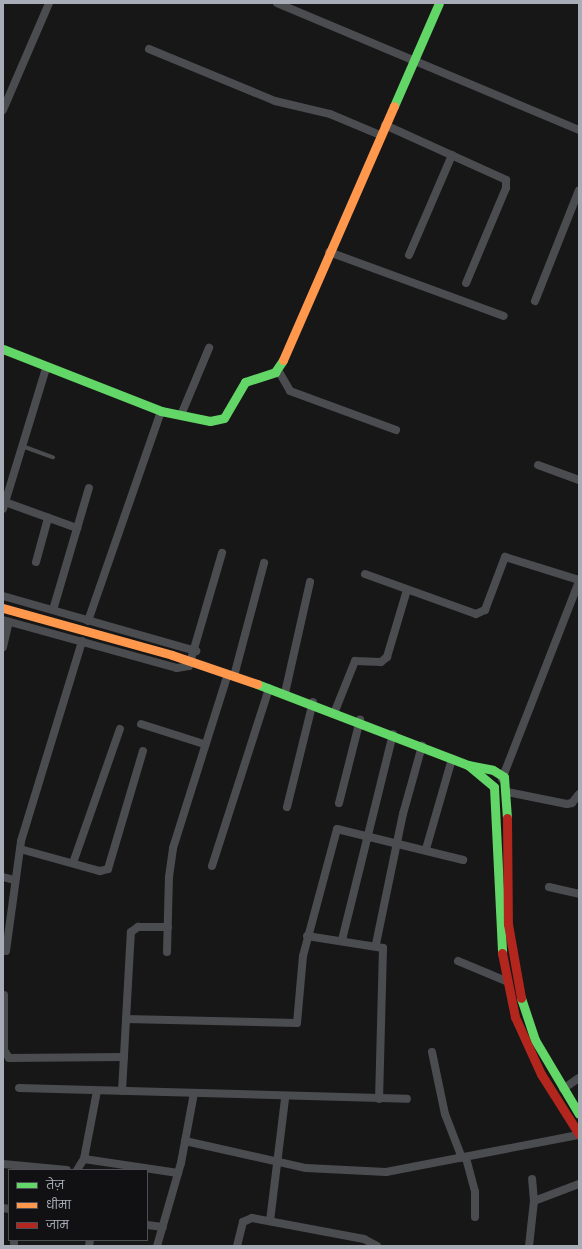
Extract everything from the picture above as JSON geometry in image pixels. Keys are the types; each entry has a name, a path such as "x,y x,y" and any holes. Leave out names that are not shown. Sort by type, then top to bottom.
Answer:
{"street":[{"path":"3,110 48,3"},
{"path":"277,3 413,62 579,130"},
{"path":"3,349 46,368 161,411 217,421 228,412 245,382 278,370 439,3"},
{"path":"149,49 275,101 330,114 380,135"},
{"path":"385,125 503,177 508,183 466,283"},
{"path":"409,255 452,155"},
{"path":"535,301 579,190"},
{"path":"329,252 504,316"},
{"path":"181,415 209,348"},
{"path":"46,368 4,506 48,518 77,528"},
{"path":"278,370 290,391 396,430"},
{"path":"88,620 161,411"},
{"path":"538,465 579,480"},
{"path":"53,610 90,488"},
{"path":"36,562 48,518"},
{"path":"3,647 6,621 177,668 189,666 193,662 222,553"},
{"path":"365,574 480,615 485,610 505,557 579,580 504,777 495,790"},
{"path":"167,952 170,861 204,744 231,675 264,563"},
{"path":"285,693 310,582"},
{"path":"335,711 355,661 381,662 387,658 407,590"},
{"path":"3,596 196,651"},
{"path":"3,608 172,655 313,702 468,765 490,780 495,790 499,925 506,981 524,1040 579,1135 386,1172 333,1171 277,1162 185,1141"},
{"path":"6,951 14,880 20,849 82,641"},
{"path":"212,866 269,688"},
{"path":"287,807 313,702"},
{"path":"339,803 360,720"},
{"path":"141,724 204,744"},
{"path":"73,864 120,730"},
{"path":"342,940 366,835 393,734"},
{"path":"376,944 397,842 422,746"},
{"path":"20,849 100,871 108,869 143,751"},
{"path":"426,849 452,759"},
{"path":"468,765 479,765 504,777"},
{"path":"504,777 507,792 507,907 512,962 527,1021 563,1089 579,1114"},
{"path":"507,792 567,804 572,803 579,794"},
{"path":"126,1019 297,1023 307,936 335,830 397,842 463,860"},
{"path":"3,877 14,880"},
{"path":"549,887 579,894"},
{"path":"122,1091 131,932 138,927 168,927"},
{"path":"307,936 376,944 383,948 379,1099"},
{"path":"458,960 506,981"},
{"path":"4,995 4,1050 9,1058 124,1057"},
{"path":"432,1052 445,1114 464,1158 476,1192 475,1217"},
{"path":"563,1089 579,1078"},
{"path":"19,1088 194,1093 285,1098 407,1099"},
{"path":"78,1169 84,1159 97,1091"},
{"path":"157,1246 178,1173 194,1093"},
{"path":"270,1221 285,1098"},
{"path":"84,1159 178,1173"},
{"path":"3,1164 21,1168 44,1169"},
{"path":"529,1246 534,1201 532,1179"},
{"path":"534,1201 579,1184"},
{"path":"237,1246 246,1219 270,1221 364,1239 377,1246"},
{"path":"148,1225 163,1227"}],"lane":[{"path":"22,446 52,457"}],"traffic: fast":[{"path":"394,106 439,3"},
{"path":"3,349 161,411 210,421 224,418 245,382 275,372 283,360"},
{"path":"257,684 468,765 493,770 504,777 507,818"},
{"path":"468,765 494,787 502,953"},
{"path":"521,998 535,1040 579,1114"}],"traffic: slow":[{"path":"283,360 394,106"},
{"path":"3,608 172,655 257,684"}],"traffic: jam":[{"path":"507,818 508,924 521,998"},
{"path":"502,953 515,1017 541,1074 579,1134"}]}
